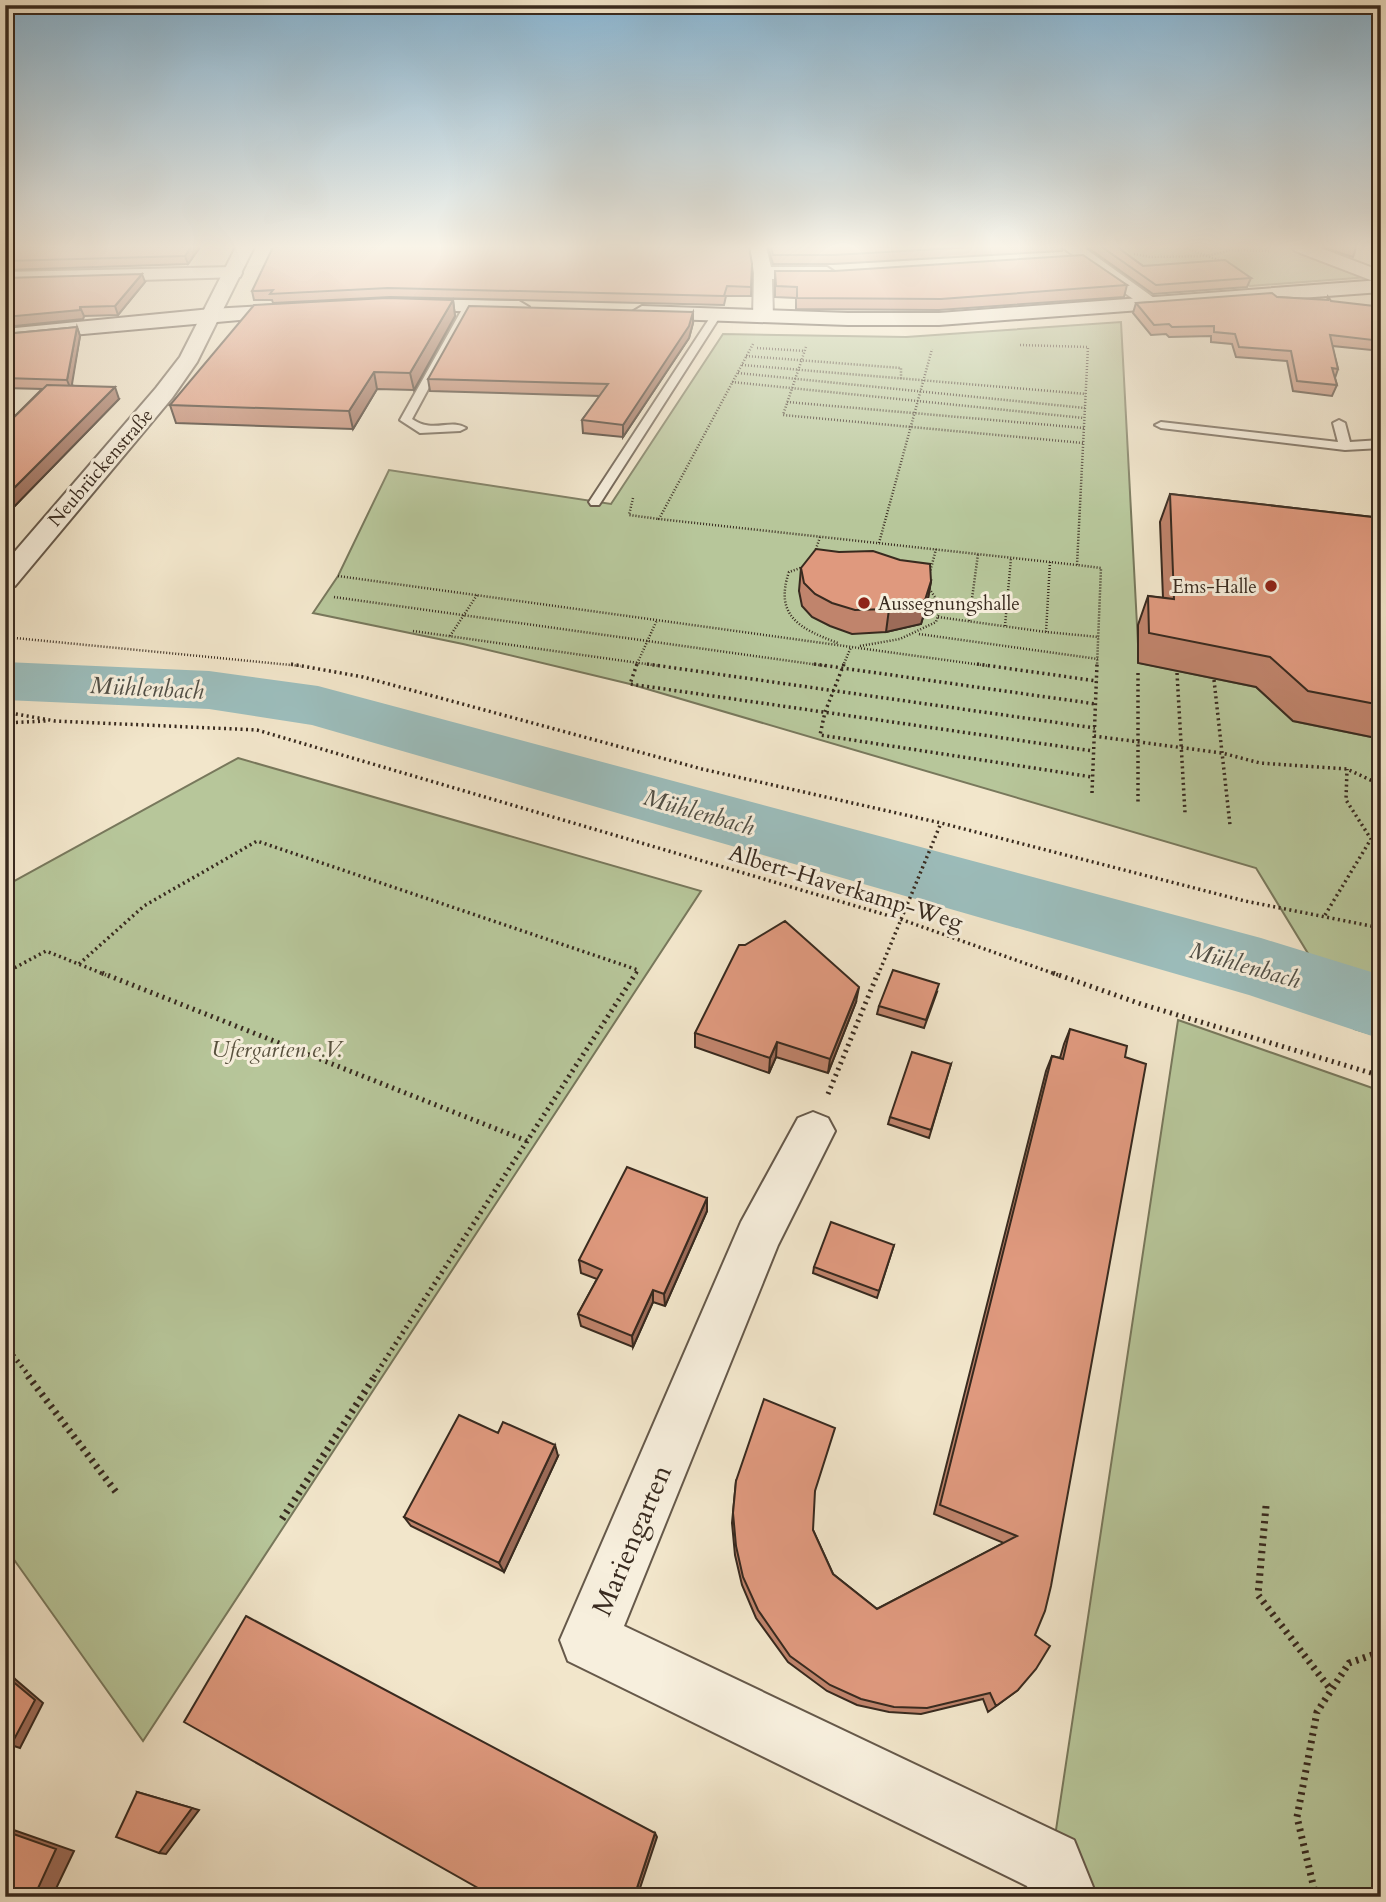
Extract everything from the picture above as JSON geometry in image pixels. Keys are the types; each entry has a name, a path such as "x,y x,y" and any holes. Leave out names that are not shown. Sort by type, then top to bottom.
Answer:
{"street":[{"name":"Neubrückenstraße","path":"5,580 164,393 190,358 201,336"},
{"name":"Mariengarten","path":"813,1131 758,1237 589,1640 1051,1863 1063,1897"}],"lane":[{"path":"452,336 405,420 420,430 460,428"},
{"path":"595,502 703,336"},
{"path":"1339,423 1345,446"},
{"path":"1161,425 1345,446 1381,444"}],"path":[{"path":"659,519 756,338"},
{"path":"809,340 783,415 1083,443"},
{"path":"879,543 935,342"},
{"path":"1009,344 1088,347 1077,565"},
{"path":"751,348 805,351"},
{"path":"746,356 901,368 901,379"},
{"path":"742,365 1086,394"},
{"path":"737,373 1085,408"},
{"path":"732,382 1084,418"},
{"path":"787,402 1084,428"},
{"path":"603,489 634,494 629,515 1101,568 1092,793"},
{"path":"820,537 811,565 789,572 781,590 786,610 800,626 822,638 851,647 882,644 917,634 936,622 941,606 927,585 936,550"},
{"path":"969,621 978,554"},
{"path":"1005,626 1011,558"},
{"path":"1046,632 1050,562"},
{"path":"338,576 1097,681"},
{"path":"450,636 477,595"},
{"path":"334,597 1096,704"},
{"path":"938,617 1099,637"},
{"path":"657,620 636,663 630,684 1093,751"},
{"path":"413,631 1095,728"},
{"path":"917,634 1098,659"},
{"path":"5,637 278,662 363,677 702,769 941,823 1245,901 1381,928"},
{"path":"851,647 825,712 820,735 1093,777"},
{"path":"1138,673 1138,804"},
{"path":"1177,673 1185,813"},
{"path":"1214,680 1230,825"},
{"name":"Albert-Haverkamp-Weg","path":"5,712 55,720 257,730 900,919 1141,1004 1381,1076"},
{"path":"5,723 55,720"},
{"path":"1094,736 1222,753 1260,763 1347,769 1381,785"},
{"path":"1325,915 1371,839 1346,800 1347,769"},
{"path":"813,1131 941,823"},
{"path":"79,964 144,906 257,841 638,970 282,1519"},
{"path":"5,973 46,951 527,1141"},
{"path":"5,1345 116,1492"},
{"path":"1266,1506 1258,1595 1331,1690"},
{"path":"1316,1897 1297,1816 1317,1712 1349,1663 1381,1652"}],"green space":[{"path":"722,336 1122,336 1139,663 1256,687 1293,721 1381,739 1381,1037 1354,1029 1256,868 630,684 463,644 313,613 338,576 389,470 611,504"},
{"name":"Ufergarten e.V.","path":"238,758 701,891 143,1741 5,1547 5,886"},
{"path":"1178,1020 1381,1091 1381,1897 1064,1897 1051,1863"}],"building":[{"path":"5,336 75,336 67,380 5,378 5,350 9,347 5,347"},
{"path":"228,336 432,336 410,373 374,372 349,411 170,405"},
{"path":"452,336 682,336 623,425 582,420 608,384 428,379"},
{"path":"1236,336 1330,336 1338,369 1332,368 1337,385 1297,381 1291,351 1239,347"},
{"path":"1336,336 1381,336 1381,341"},
{"path":"47,385 115,387 5,497 5,426"},
{"name":"Ems-Halle","path":"1170,494 1381,518 1381,705 1308,691 1270,657 1149,633 1148,596 1174,599"},
{"path":"816,549 839,552 873,551 900,560 930,564 931,581 925,600 889,609 855,610 832,603 815,594 804,583 801,568"},
{"path":"785,921 859,987 830,1059 777,1042 770,1058 695,1033 739,945 745,945"},
{"path":"893,970 939,984 926,1020 879,1006"},
{"path":"1070,1029 1127,1046 1125,1057 1146,1064 1051,1586 1035,1635 1050,1646 1036,1669 1018,1690 996,1706 990,1693 927,1708 894,1707 861,1699 830,1685 790,1656 758,1610 743,1577 736,1546 733,1513 736,1481 764,1399 835,1428 815,1491 813,1530 833,1574 877,1609 1017,1536 940,1505 1052,1056 1063,1059"},
{"path":"912,1052 951,1064 931,1130 890,1117"},
{"path":"627,1167 707,1198 664,1294 653,1290 632,1336 578,1314 602,1270 579,1260"},
{"path":"831,1222 894,1245 879,1291 814,1267"},
{"path":"459,1415 498,1433 503,1422 555,1445 499,1563 404,1517"},
{"path":"246,1616 655,1833 634,1897 494,1897 184,1722"},
{"path":"5,1675 35,1700 11,1745 5,1740"},
{"path":"137,1792 192,1808 159,1853 116,1837"},
{"path":"5,1831 56,1849 34,1897 5,1897"}],"waterway":[{"name":"Mühlenbach","path":"5,681 209,690 318,706 1261,968 1381,1007"}],"place":[{"name":"Ems-Halle","path":"1271,586"},
{"name":"Aussegnungshalle","path":"864,603"}]}
